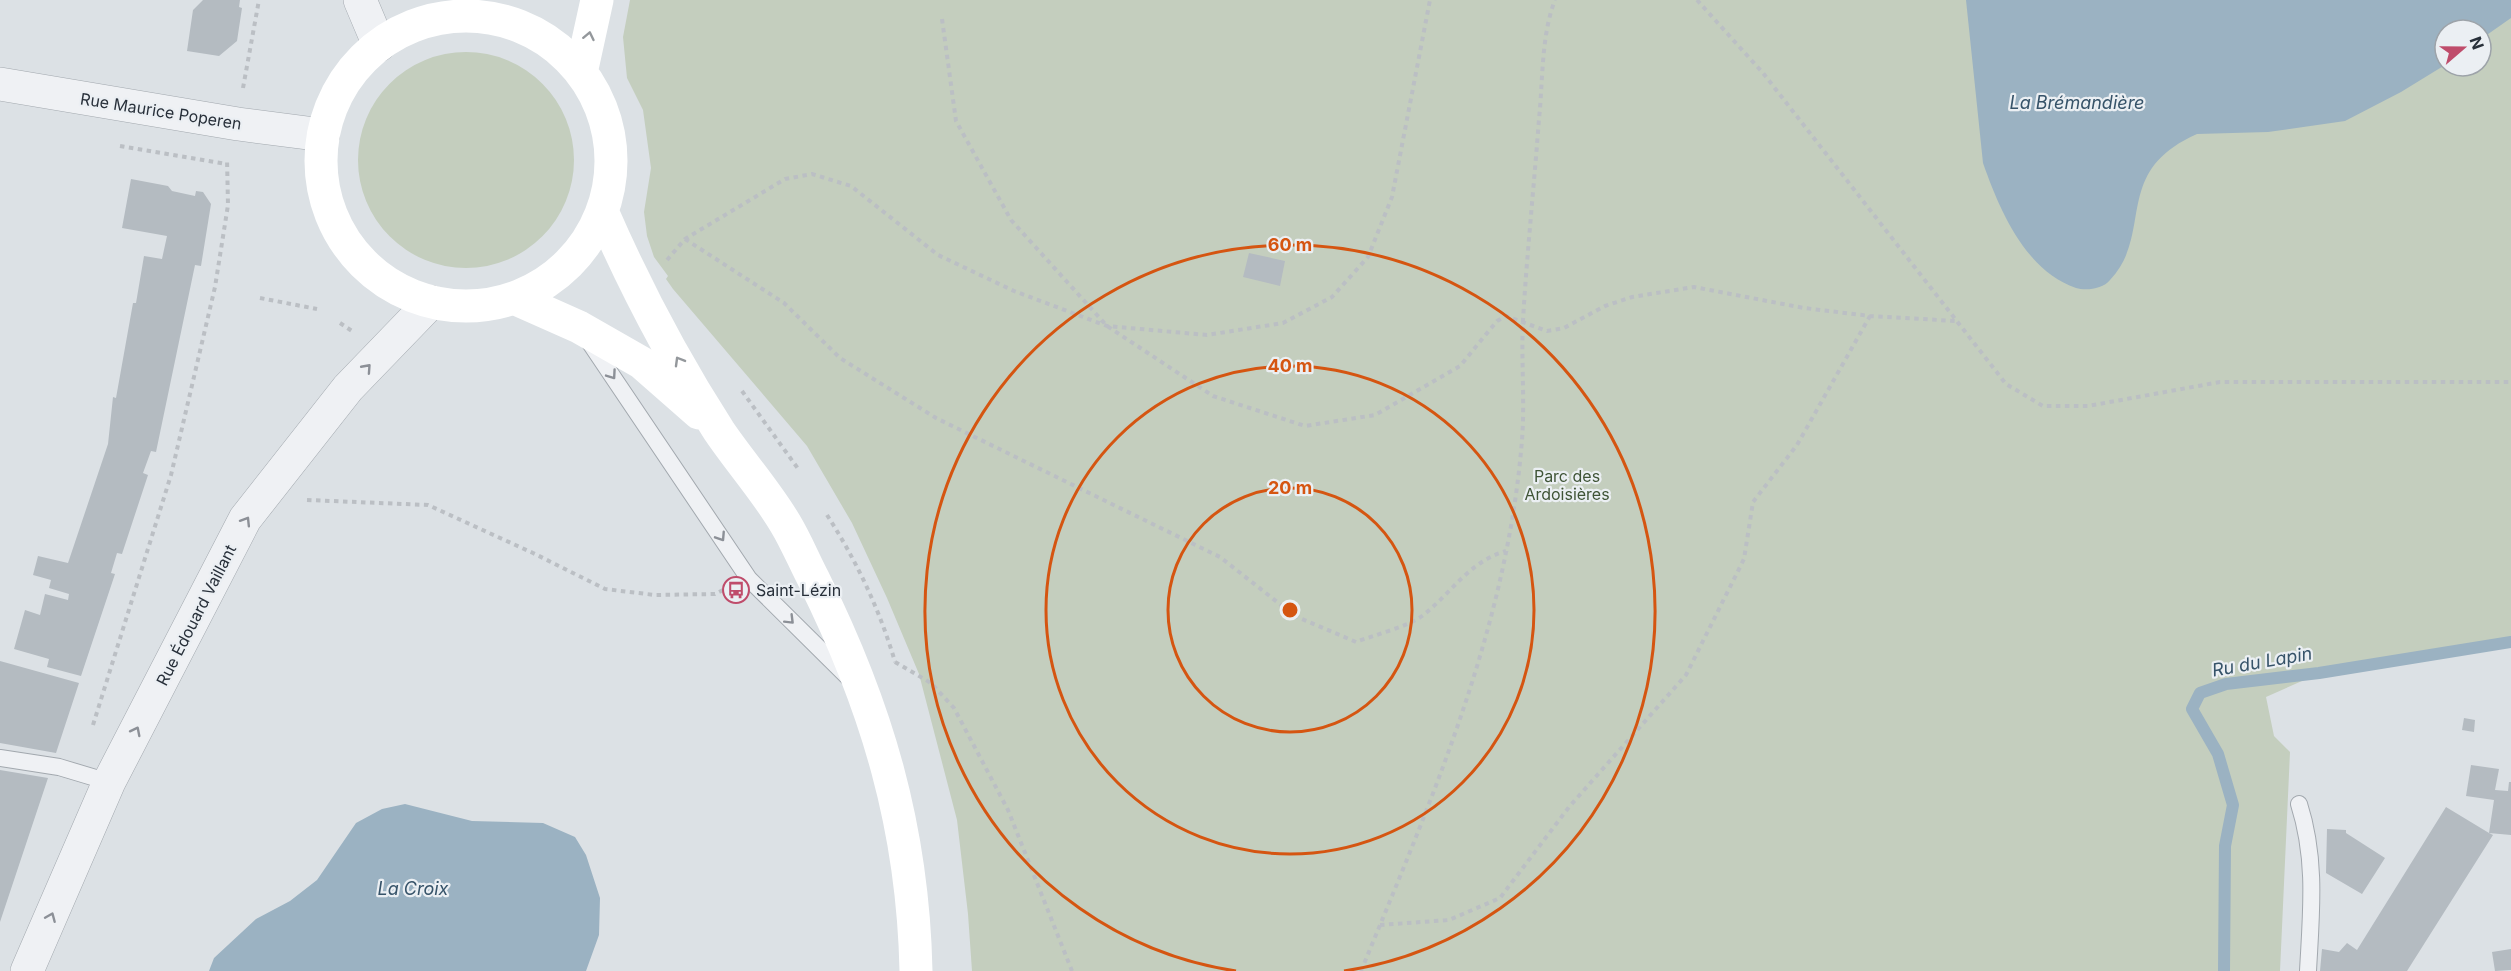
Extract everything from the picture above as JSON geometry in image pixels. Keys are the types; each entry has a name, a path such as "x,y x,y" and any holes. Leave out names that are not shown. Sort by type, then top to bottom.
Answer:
{"main road":[{"path":"581,73 597,0"},
{"path":"490,8 553,45 581,73 603,114 610,145 610,178 602,211 588,240 567,265 543,284 514,298 481,305 448,305 431,302 389,284 365,265 345,241 336,225 324,190 321,172 323,135 327,117 342,85 365,56 379,45 410,27 427,21 490,8"},
{"path":"602,211 633,281 719,430 785,522 829,611 866,695 892,777 906,856 916,971"},
{"path":"514,298 579,327 642,363 719,430"}],"street":[{"path":"360,0 379,45"},
{"name":"Rue Maurice Poperen","path":"0,84 238,124 323,135"},
{"name":"Rue Édouard Vaillant","path":"27,971 109,782 245,519 348,388 431,302"}],"lane":[{"path":"579,327 748,579 866,695"},
{"path":"0,758 59,767 109,782"},
{"path":"2299,804 2307,828 2313,874 2308,971"}],"path":[{"path":"89,736 171,475 215,287 228,205 226,164 238,124 259,0"},
{"path":"942,19 956,121 1011,220 1107,326 1207,335 1283,323 1332,297 1368,257 1392,197 1430,0"},
{"path":"1361,971 1420,830 1474,685 1488,637 1506,550 1522,438 1523,321 1545,46 1555,0"},
{"path":"1697,0 1763,73 2006,384 2043,406 2088,406 2220,382 2511,382"},
{"path":"663,266 685,239 785,178 812,174 851,186 938,255 1014,291 1107,326 1212,396 1305,426 1375,415 1460,366 1497,321 1506,316 1523,321 1531,327 1548,331 1564,328 1605,306 1632,297 1694,287 1870,316 1956,321"},
{"path":"685,239 784,303 840,358 936,418 1220,557 1295,616 1356,642 1420,618 1468,570 1492,555 1506,550"},
{"path":"261,298 317,309"},
{"path":"1380,925 1449,920 1500,898 1569,807 1686,675 1744,559 1753,502 1797,445 1870,316"},
{"path":"302,499 428,505 533,553 604,589 655,595 715,594 748,579"},
{"path":"895,662 931,683 954,708 1008,810 1072,971"}],"green space":[{"name":"Parc des Ardoisières","path":"630,0 2511,0 2511,641 2311,677 2266,697 2274,736 2290,752 2280,971 972,971 957,820 919,674 852,523 807,446 673,289 666,279 668,276 654,257 647,236 644,212 651,168 643,110 627,78 623,37"},
{"path":"455,52 477,52 497,56 517,64 543,83 562,109 570,129 574,160 570,191 562,211 543,237 517,256 497,264 477,268 455,268 435,264 415,256 397,244 382,229 370,211 362,191 358,171 358,149 362,129 370,109 382,91 397,76 415,64 435,56"}],"water":[{"name":"La Brémandière","path":"1966,0 2511,0 2511,18 2493,31 2493,18 2433,18 2433,72 2345,121 2268,132 2197,134 2170,149 2153,166 2144,184 2123,262 2110,280 2099,287 2076,288 2042,268 2006,219 1983,163"},
{"name":"La Croix","path":"405,804 472,821 543,823 575,837 586,855 600,898 599,935 586,971 209,971 214,958 256,919 290,901 317,880 356,823 382,809"}],"building":[{"path":"203,0 240,0 239,7 242,8 237,41 219,56 187,51 193,10"},
{"path":"131,179 168,186 172,191 195,196 196,191 203,192 211,204 201,266 195,265 156,452 151,451 143,473 148,475 122,554 117,553 111,573 115,574 81,676 47,667 49,659 14,649 25,610 40,615 45,594 68,600 69,594 49,588 51,580 33,575 38,556 68,563 108,444 113,397 116,398 144,256 162,259 167,236 122,228"},
{"path":"1249,253 1285,261 1280,286 1243,277"},
{"path":"0,661 79,683 56,753 0,743"},
{"path":"2464,718 2475,720 2474,732 2462,730"},
{"path":"2471,765 2499,769 2495,790 2508,791 2509,782 2511,782 2511,835 2489,833 2494,800 2466,796"},
{"path":"0,770 48,778 0,922"},
{"path":"2446,807 2493,835 2407,971 2320,971 2322,949 2339,952 2347,943 2357,950"},
{"path":"2327,829 2346,830 2346,833 2385,858 2362,894 2326,873"},
{"path":"2511,949 2511,970 2495,971 2492,952"}],"waterway":[{"name":"Ru du Lapin","path":"2224,971 2225,846 2233,805 2218,754 2192,709 2200,693 2226,684 2319,673 2511,642"}],"place":[{"name":"Saint-Lézin","path":"736,590"}]}
